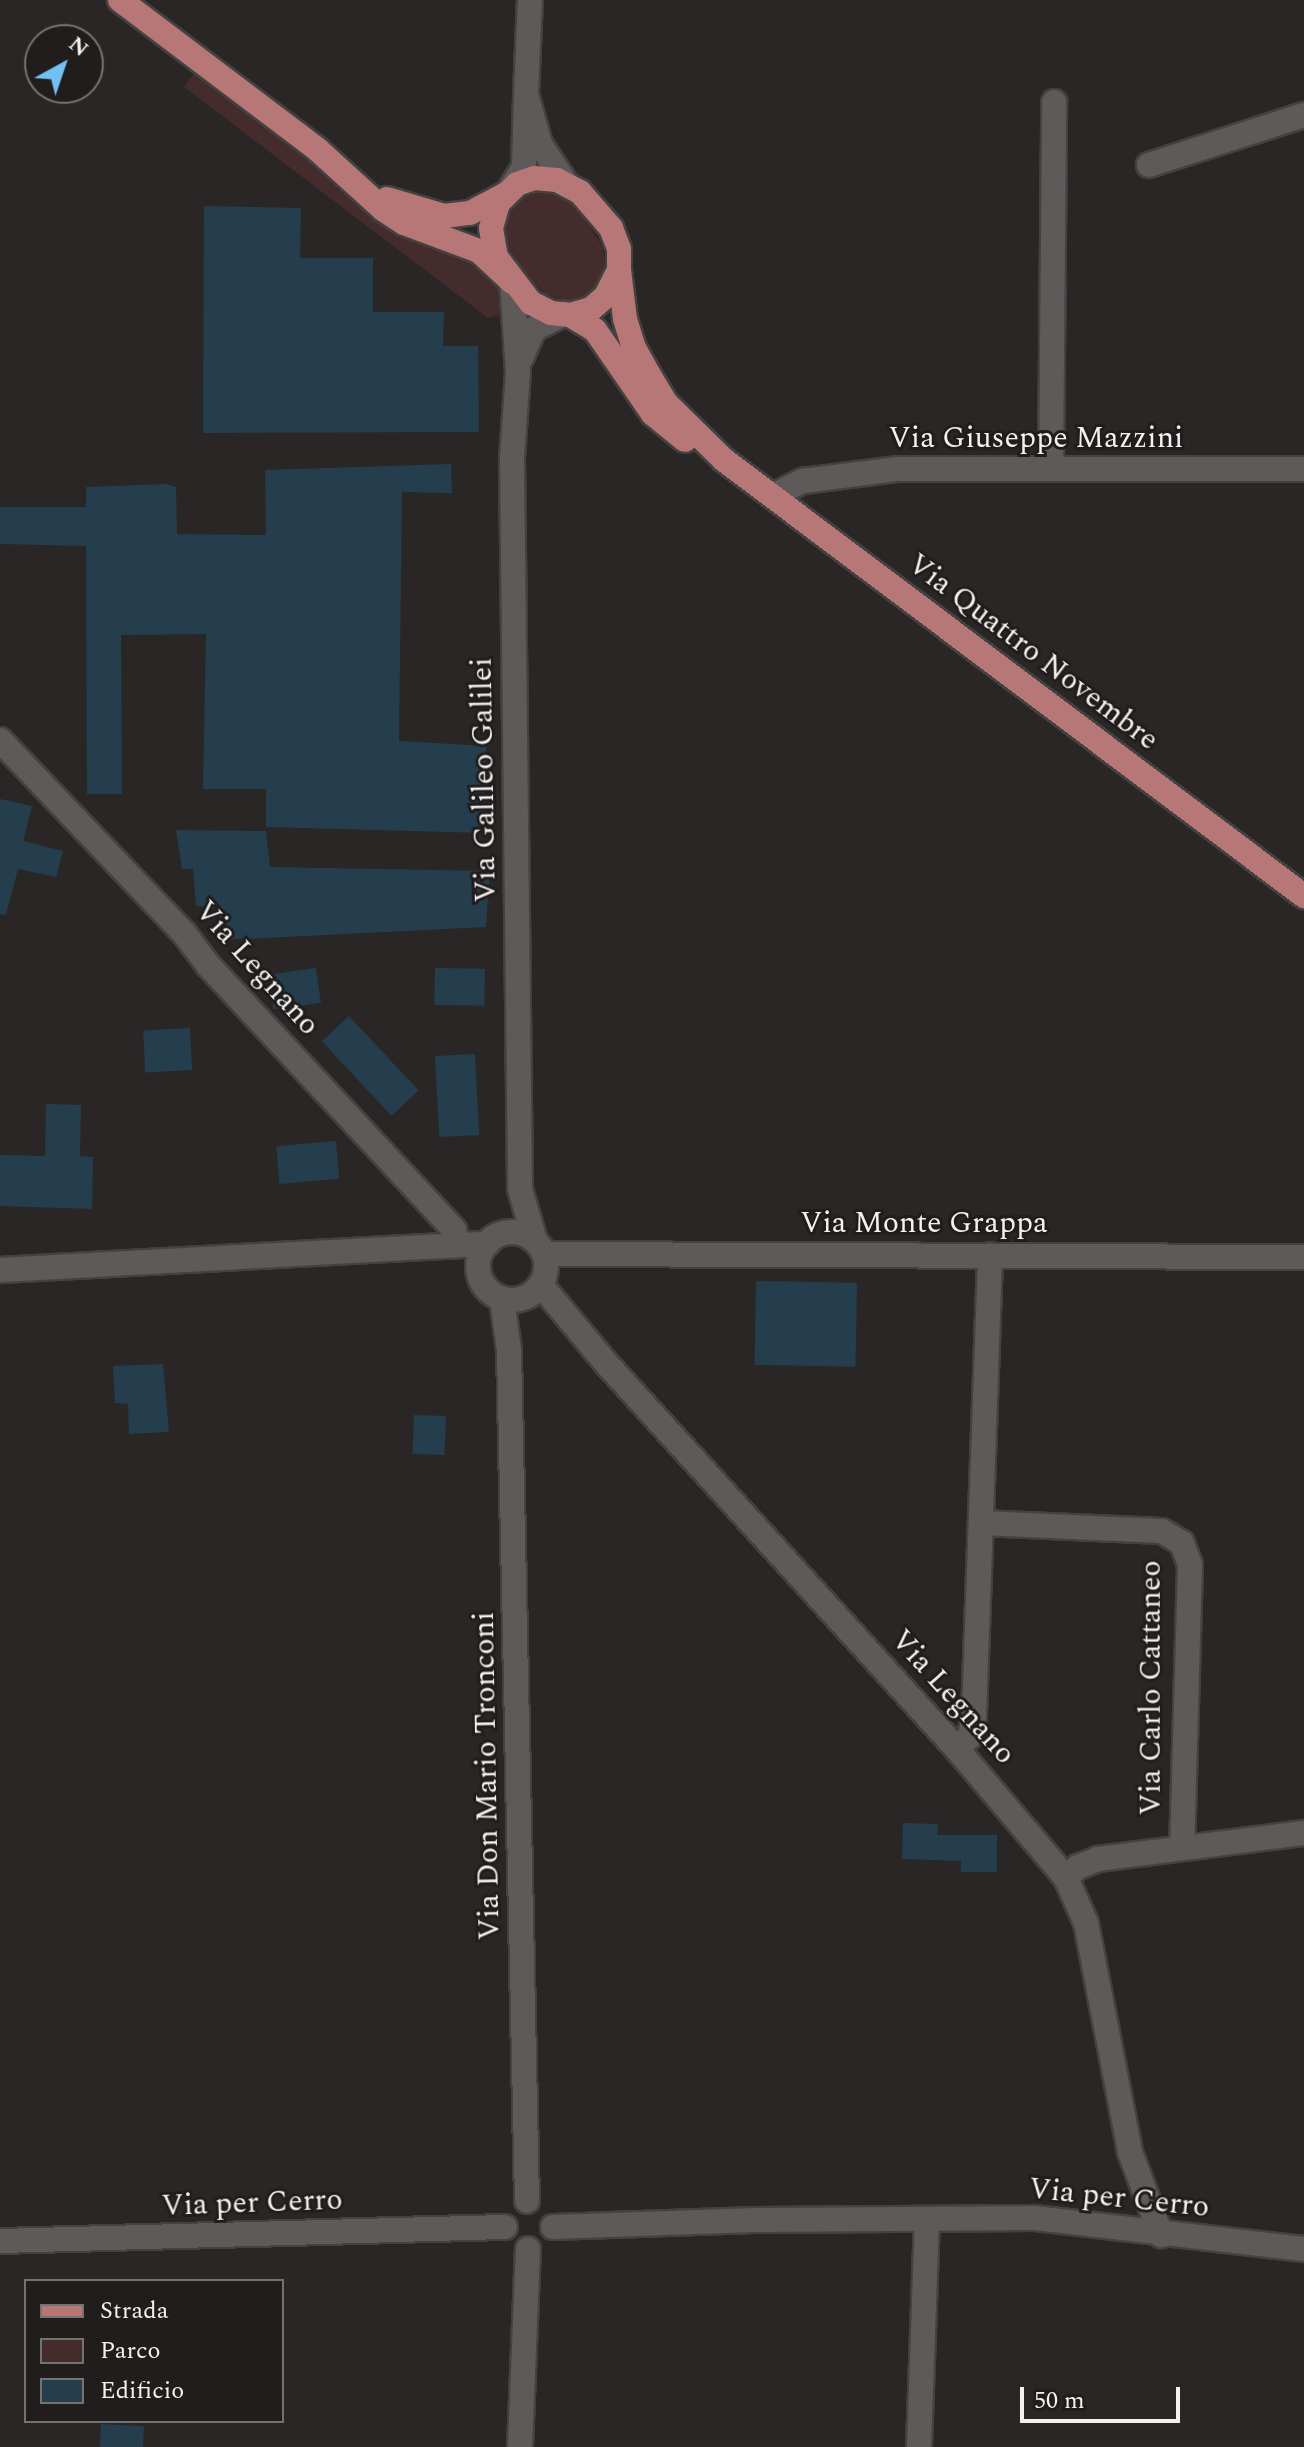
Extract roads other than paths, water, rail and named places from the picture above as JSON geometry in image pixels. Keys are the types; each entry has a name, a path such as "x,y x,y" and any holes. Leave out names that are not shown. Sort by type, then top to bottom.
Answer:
{"main road":[{"path":"120,0 348,175 384,210 404,223 479,251 531,303 551,313 567,314 598,304 613,285 619,270 619,249 611,228 580,192 557,180 534,178 470,213 444,216 402,206 348,175"},
{"path":"507,192 494,212 491,237 499,263 512,282"},
{"name":"Via Quattro Novembre","path":"619,270 625,319 633,346 649,375 666,403 724,460 1304,896"},
{"name":"Via Quattro Novembre","path":"567,314 595,330 653,414 690,444 724,460"}],"street":[{"path":"507,192 524,167 530,0"},
{"path":"526,94 540,144 567,185"},
{"path":"1051,469 1054,102"},
{"path":"1149,165 1304,115"},
{"name":"Via Galileo Galilei","path":"512,282 518,372"},
{"name":"Via Galileo Galilei","path":"539,1247 520,1189 512,458 522,349 542,322 567,314"},
{"name":"Via Giuseppe Mazzini","path":"773,496 803,481 861,472 1304,469"},
{"name":"Via Legnano","path":"0,740 184,933 208,965 454,1230 457,1244"},
{"name":"Via Galileo Galilei","path":"495,1239 520,1189"},
{"path":"0,1270 457,1244 495,1239 514,1232 539,1247 546,1270 534,1291 502,1299 492,1293 479,1275 481,1253 495,1239"},
{"name":"Via Monte Grappa","path":"539,1247 1304,1257"},
{"path":"957,1749 970,1736 974,1716 990,1255"},
{"name":"Via Legnano","path":"534,1291 617,1375 957,1749 1066,1878 1086,1923 1130,2152 1161,2235"},
{"name":"Via Don Mario Tronconi","path":"509,1350 534,1291"},
{"name":"Via Don Mario Tronconi","path":"502,1299 509,1350 527,2201"},
{"name":"Via Carlo Cattaneo","path":"981,1523 1162,1531 1174,1535 1188,1553 1182,1847"},
{"path":"1066,1878 1078,1867 1098,1859 1304,1833"},
{"path":"527,2201 546,2208 553,2227 548,2241 528,2249 515,2245 505,2227 513,2207 527,2201"},
{"name":"Via per Cerro","path":"553,2227 755,2220 1035,2218 1161,2235 1304,2249"},
{"path":"919,2447 927,2220"},
{"name":"Via per Cerro","path":"0,2241 505,2227"},
{"path":"520,2447 528,2249"}]}
